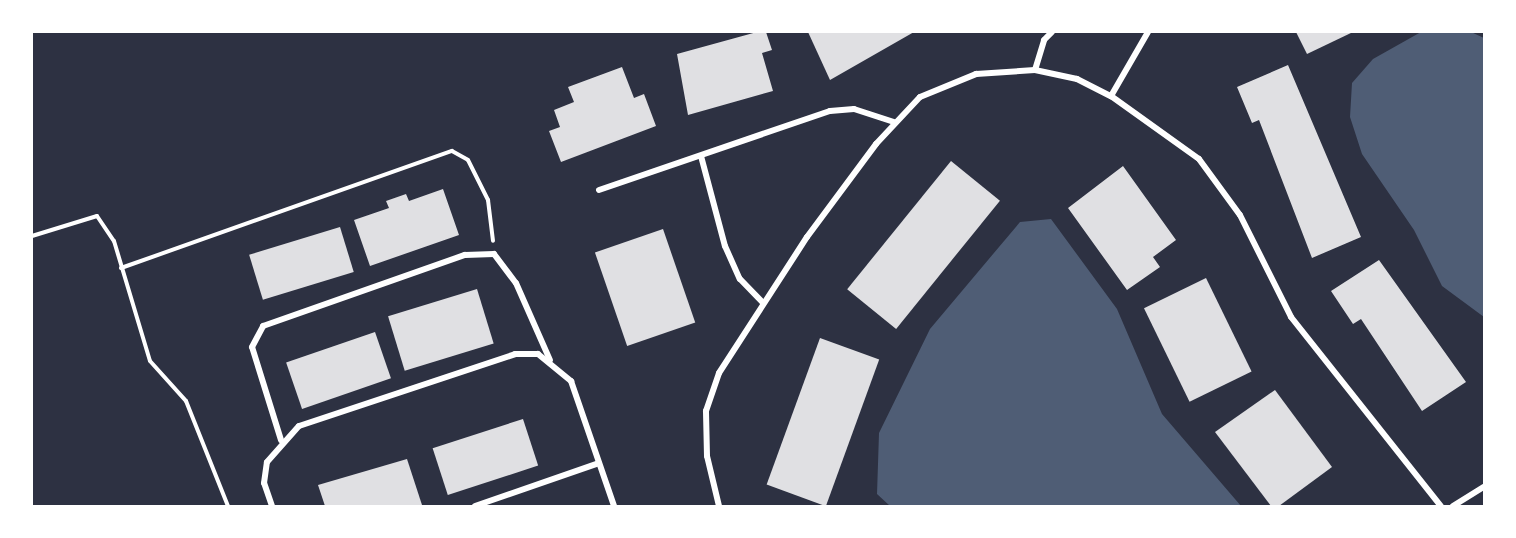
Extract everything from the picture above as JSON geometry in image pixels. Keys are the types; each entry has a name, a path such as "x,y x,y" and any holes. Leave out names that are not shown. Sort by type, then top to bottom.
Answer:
{"street":[{"path":"1035,70 1044,40 1052,32"},
{"path":"1111,96 1148,32"},
{"path":"719,507 707,456 706,411 719,373 762,302 894,122 947,82 1035,70 1077,79 1111,96 1199,159 1222,185 1291,317 1441,507"},
{"path":"599,190 830,111 854,109 894,122"},
{"path":"701,156 724,246 740,279 762,302"},
{"path":"281,440 252,347 263,326 465,255 494,254 516,283 550,361 571,381 614,507"},
{"path":"272,507 264,483 267,462 281,440 299,426 515,354 550,361"},
{"path":"475,507 599,463"},
{"path":"1453,507 1485,487"}],"path":[{"path":"121,268 452,151 468,160 488,200 494,254"},
{"path":"32,236 97,216 114,241 150,361 186,401 228,507"}],"water":[{"path":"1421,32 1471,32 1484,38 1484,317 1442,286 1414,230 1362,154 1350,117 1352,83 1373,59"},
{"path":"1051,219 1117,309 1162,414 1241,506 890,506 877,494 879,433 930,329 1020,222"}],"building":[{"path":"757,32 766,32 772,50 762,53 773,91 688,115 677,54"},
{"path":"808,32 914,32 830,80"},
{"path":"1296,32 1353,32 1307,54"},
{"path":"1288,65 1361,237 1312,258 1259,120 1252,123 1237,87"},
{"path":"622,67 634,98 644,94 656,126 561,162 549,131 560,127 554,110 574,102 568,87"},
{"path":"951,161 1000,201 896,329 847,289"},
{"path":"1123,166 1176,240 1153,257 1160,267 1127,290 1068,208"},
{"path":"443,189 459,235 370,266 354,220 389,208 386,201 406,194 409,201"},
{"path":"340,227 354,272 263,300 249,255"},
{"path":"663,229 695,323 627,346 595,252"},
{"path":"1379,260 1466,382 1422,411 1361,319 1353,324 1331,291"},
{"path":"1206,278 1252,371 1190,402 1144,308"},
{"path":"477,289 494,344 405,371 388,316"},
{"path":"375,332 391,378 302,409 286,363"},
{"path":"820,338 879,360 826,506 767,485"},
{"path":"1275,390 1332,467 1279,506 1271,506 1215,432"},
{"path":"523,419 538,466 448,495 433,448"},
{"path":"407,459 422,505 325,506 318,485"}]}
